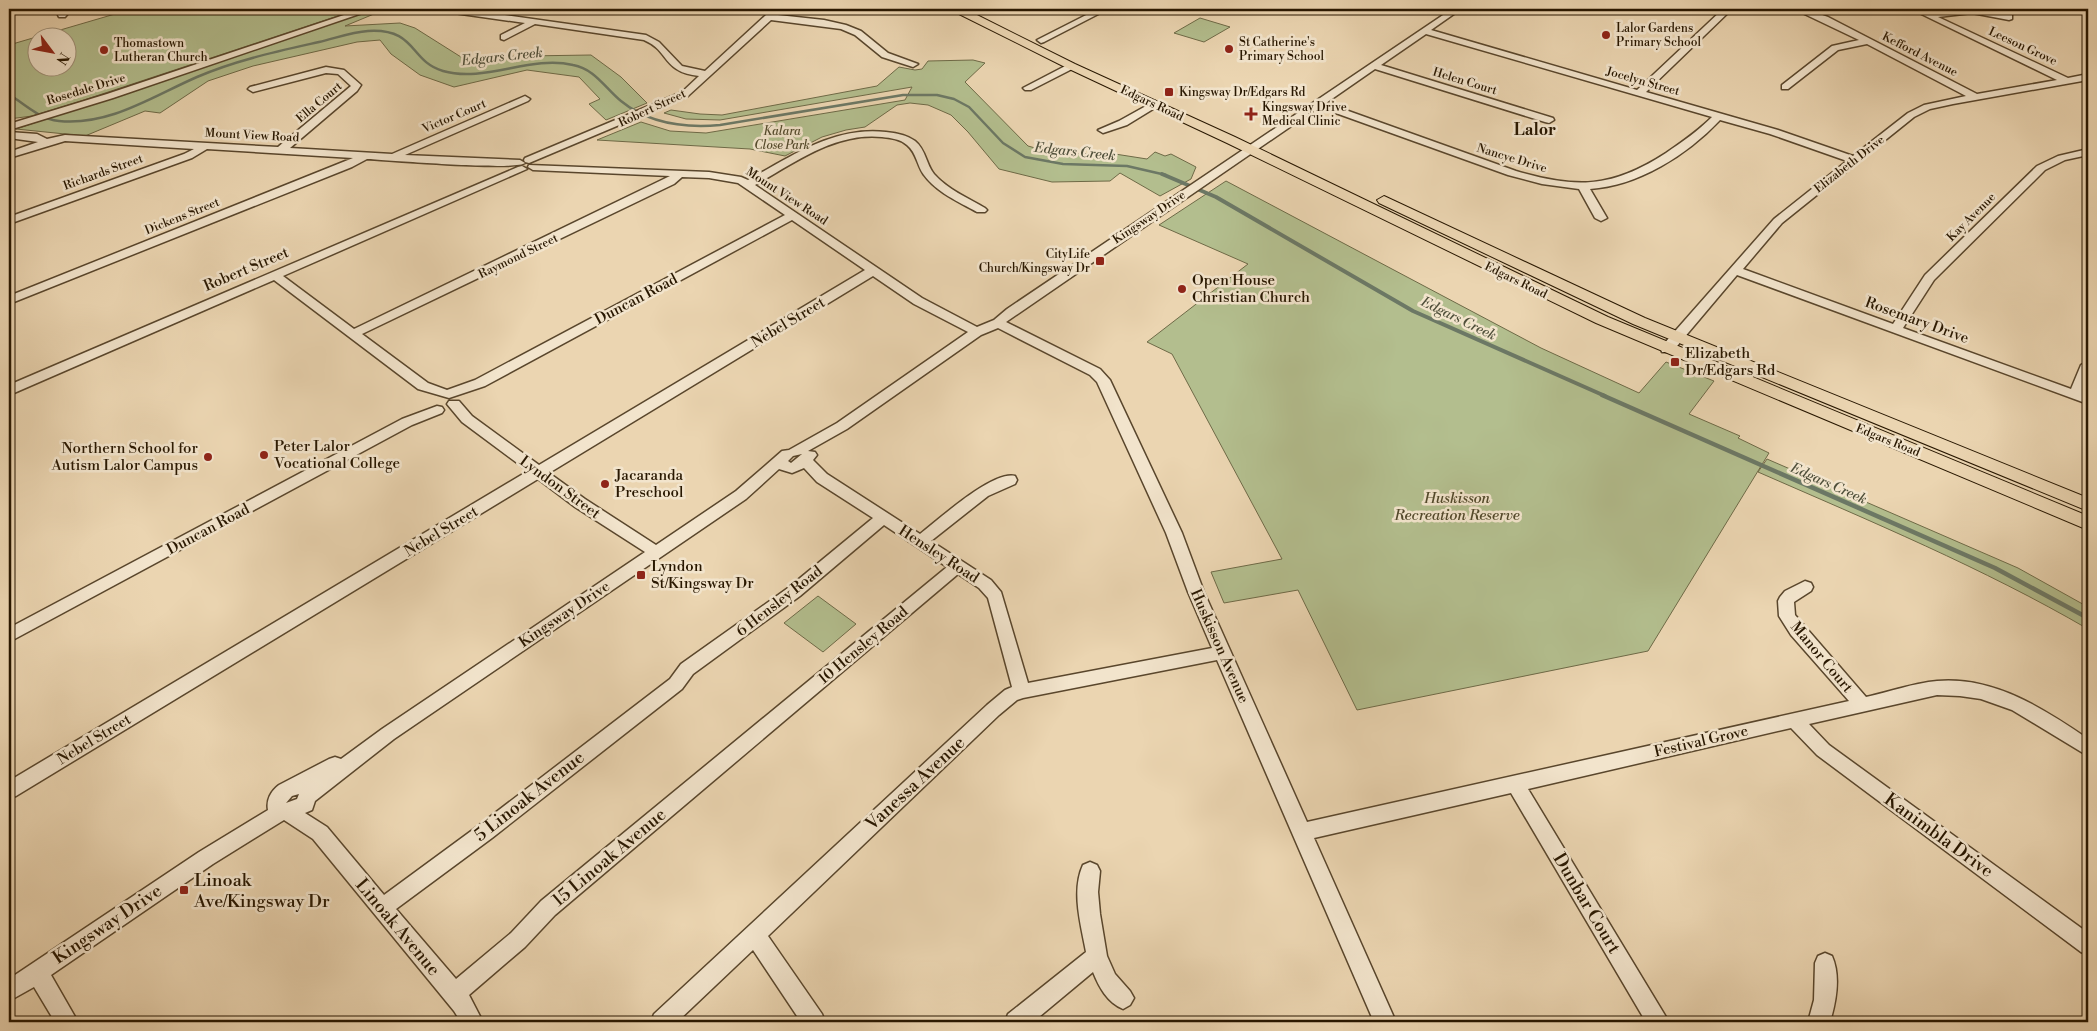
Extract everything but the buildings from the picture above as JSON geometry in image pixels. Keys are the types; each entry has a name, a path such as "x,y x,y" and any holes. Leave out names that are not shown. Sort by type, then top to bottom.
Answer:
{"main road":[{"name":"Edgars Road","path":"957,9 1071,66 1155,104 1255,142 1535,289 2031,489 2088,505"},
{"name":"Edgars Road","path":"978,9 1041,40 1225,123"},
{"path":"1115,86 1128,80"},
{"name":"Edgars Road","path":"2031,489 2088,523"}],"street":[{"name":"Rosedale Drive","path":"9,127 110,96 370,9"},
{"path":"447,9 646,38 659,45 678,67 687,71 708,74"},
{"name":"Robert Street","path":"9,390 685,94 769,17 782,9"},
{"path":"1041,40 1104,9"},
{"name":"Kingsway Drive","path":"9,991 282,808 302,806 305,793 388,734 741,495 796,461 842,426 976,332 998,323 1010,312 1203,181 1255,142 1318,103 1457,9"},
{"path":"1639,93 1728,9"},
{"name":"Kefford Avenue","path":"1798,9 1825,19 1976,97"},
{"name":"Leeson Grove","path":"1915,9 2067,81"},
{"path":"1929,15 1972,10 2009,17"},
{"path":"769,17 844,27 858,33 885,55 913,64"},
{"path":"504,37 533,22"},
{"name":"Jocelyn Street","path":"1424,31 1790,137 1854,160"},
{"path":"1785,87 1835,48 1868,41"},
{"path":"1028,88 1071,66"},
{"name":"Helen Court","path":"1373,66 1549,120"},
{"name":"Ella Court","path":"253,89 326,70 341,72 356,86 354,90 280,151"},
{"name":"Elizabeth Drive","path":"1672,343 1778,221 1917,112 1940,104 2088,77"},
{"name":"Victor Court","path":"394,157 525,99"},
{"name":"Nancye Drive","path":"1318,103 1518,175 1552,182 1582,185 1614,182 1637,176 1702,133 1718,116"},
{"path":"1103,130 1123,123 1155,104"},
{"path":"749,184 829,141 850,134 877,133 896,136 910,142 919,152 930,177 981,210"},
{"name":"Mount View Road","path":"9,135 37,137 46,142 64,138 727,177 749,184 918,302 976,332"},
{"path":"9,155 46,142"},
{"name":"Richards Street","path":"9,221 188,156 204,146"},
{"name":"Kay Avenue","path":"1895,330 1929,278 2041,168 2054,160 2088,152"},
{"name":"Dickens Street","path":"9,300 348,165 364,156"},
{"name":"Raymond Street","path":"353,334 670,182 680,174"},
{"path":"1582,185 1601,218"},
{"name":"Duncan Road","path":"9,636 793,215"},
{"name":"Rosemary Drive","path":"1734,270 2088,400"},
{"name":"Nebel Street","path":"9,790 873,271"},
{"path":"274,275 443,402"},
{"name":"Huskisson Avenue","path":"998,323 1096,372 1103,380 1174,533 1196,592 1385,1022"},
{"path":"2075,395 2088,366"},
{"name":"Lyndon Street","path":"443,402 598,516 656,552"},
{"name":"Hensley Road","path":"796,461 985,584 995,596 1022,692"},
{"path":"920,542 983,492 1010,480"},
{"name":"6 Hensley Road","path":"676,684 687,669 730,640 794,592 848,545 883,518"},
{"name":"10 Hensley Road","path":"768,725 958,566"},
{"name":"Manor Court","path":"1805,587 1791,595 1786,601 1787,616 1862,704"},
{"name":"Vanessa Avenue","path":"662,1022 992,710 1011,695 1224,652"},
{"name":"5 Linoak Avenue","path":"382,908 500,821 584,753 676,684"},
{"name":"Festival Grove","path":"1302,832 1937,688 1962,687 1982,691 2020,705 2088,748"},
{"name":"Kanimbla Drive","path":"1794,720 1823,750 2088,945"},
{"name":"15 Linoak Avenue","path":"454,994 518,940 548,908 768,725"},
{"name":"Dunbar Court","path":"1515,783 1658,1022"},
{"name":"Linoak Avenue","path":"305,793 320,833"},
{"name":"Linoak Avenue","path":"282,808 320,833 454,994 466,1009 472,1022"},
{"path":"1090,871 1087,903 1097,956 1107,981 1123,998"},
{"path":"755,935 814,1022"},
{"path":"1016,1022 1097,956"},
{"path":"1819,1022 1824,1008 1827,982 1825,963"},
{"path":"38,972 67,1022"}],"green space":[{"path":"132,9 359,9 78,102 32,116 9,119 9,45 28,39 28,78 78,78 78,28 67,28"},
{"path":"374,9 386,9 345,26 400,23 415,28 461,57 591,55 621,77 647,103 606,120 589,104 600,99 579,77 527,70 454,87 420,75 391,54 380,40 357,42 253,66 208,81 160,113 145,111 85,136 16,129"},
{"path":"1200,18 1230,27 1204,42 1174,33"},
{"name":"Kalara Close Park","path":"973,60 985,63 965,82 1028,146 1053,153 1115,154 1147,159 1155,152 1165,156 1171,154 1196,167 1191,179 1160,196 1120,173 1110,181 1052,182 999,169 951,115 928,105 910,103 897,105 865,127 822,137 785,156 750,149 597,140 641,122 670,131 706,133 905,100 912,87 720,120 686,119 664,113 671,110 722,115 877,86 899,67 915,70 922,69 928,61"},
{"name":"Huskisson Recreation Reserve","path":"1226,181 1541,348 1639,393 1666,362 1714,381 1689,414 1740,436 1738,438 1769,453 1648,651 1357,710 1298,590 1224,603 1211,572 1282,559 1172,354 1147,342 1248,264 1159,225"},
{"path":"1767,459 2018,568 2088,607 2088,629 1967,565 1758,472"},
{"path":"818,596 856,624 823,652 784,623"}],"waterway":[{"name":"Edgars Creek","path":"9,94 33,111 52,120 78,121 96,119 131,108 197,77 242,61 356,33 384,31 404,40 432,66 443,71 459,74 491,72 540,63 557,63 581,67 588,70 615,96 632,109 668,123 694,126 720,125 903,95 937,95 954,99 969,107 1003,143 1025,157 1063,164 1127,166 1162,174"},
{"name":"Edgars Creek","path":"1162,174 1216,197 1413,311 1605,396"},
{"name":"Edgars Creek","path":"1602,395 1995,568 2088,618"}],"place":[{"name":"Lalor Gardens Primary School","path":"1606,35"},
{"name":"St Catherine's Primary School","path":"1229,49"},
{"name":"Thomastown Lutheran Church","path":"104,50"},
{"name":"Kingsway Dr/Edgars Rd","path":"1169,92"},
{"name":"Kingsway Drive Medical Clinic","path":"1251,114"},
{"name":"CityLife Church/Kingsway Dr","path":"1100,261"},
{"name":"Open House Christian Church","path":"1182,289"},
{"name":"Elizabeth Dr/Edgars Rd","path":"1675,362"},
{"name":"Peter Lalor Vocational College","path":"264,455"},
{"name":"Northern School for Autism Lalor Campus","path":"208,457"},
{"name":"Jacaranda Preschool","path":"605,484"},
{"name":"Lyndon St/Kingsway Dr","path":"641,575"},
{"name":"Linoak Ave/Kingsway Dr","path":"184,890"}],"district":[{"name":"Lalor","path":"1535,129"}]}
